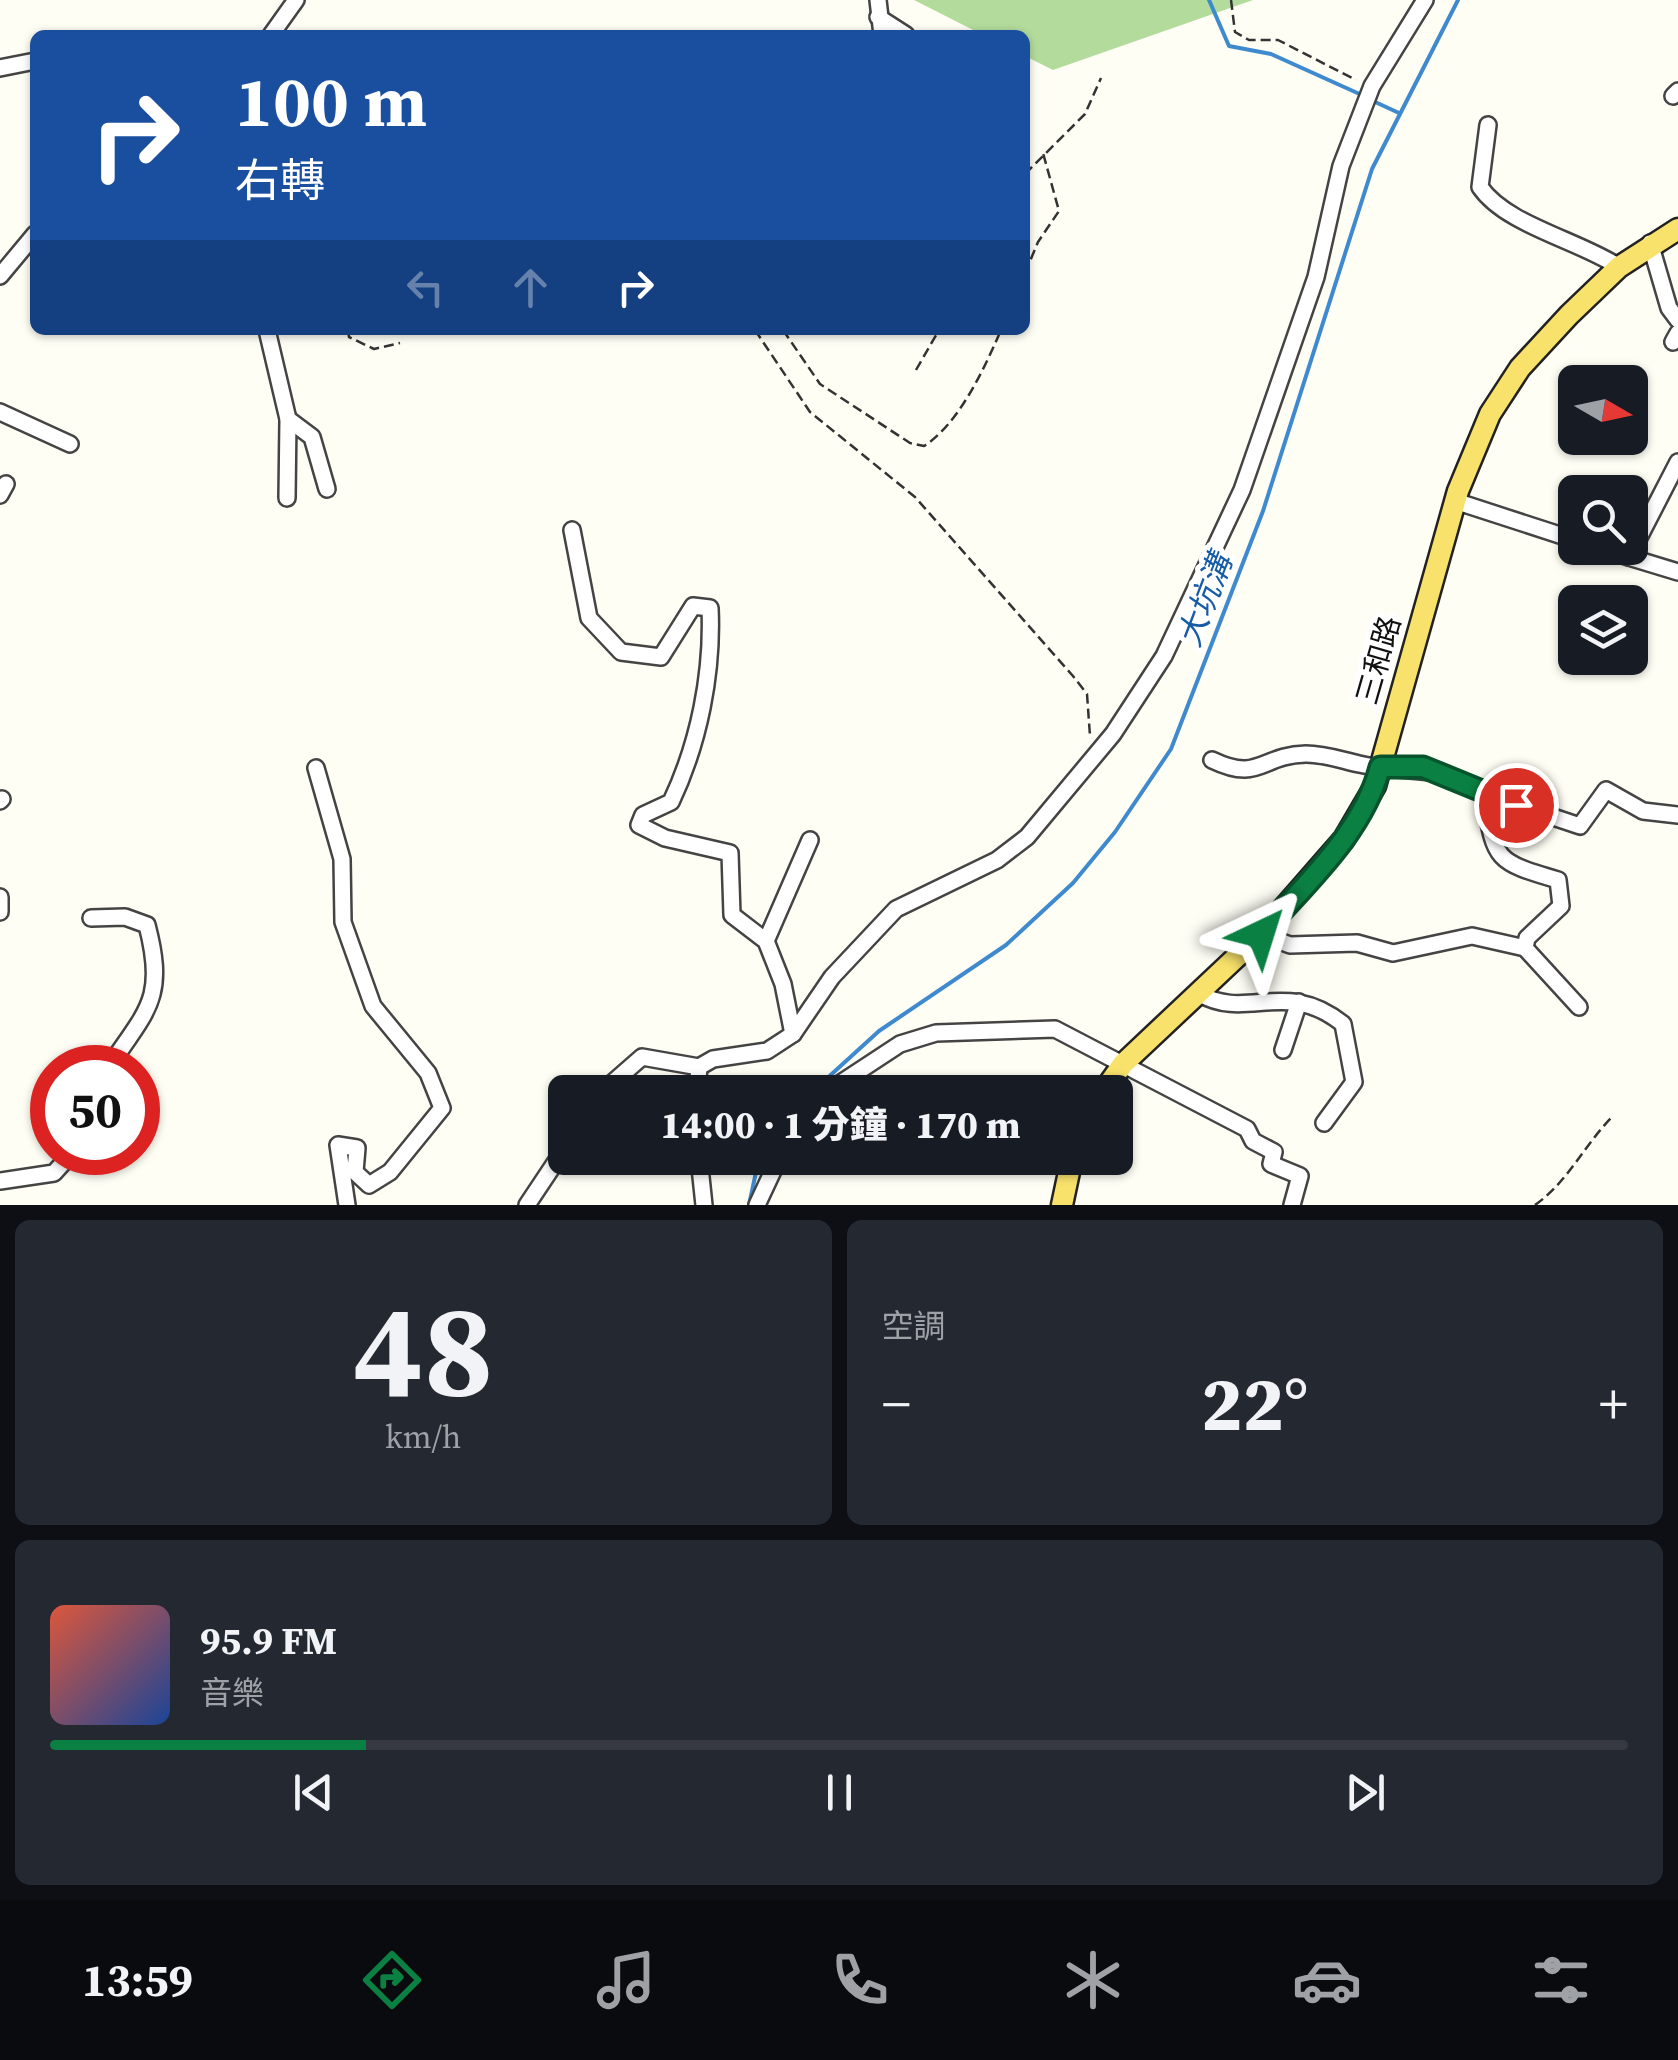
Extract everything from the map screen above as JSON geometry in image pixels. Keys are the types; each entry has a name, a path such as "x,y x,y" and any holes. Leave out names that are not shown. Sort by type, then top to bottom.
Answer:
{"main road":[{"name":"三和路","path":"1115,1075 1261,934 1344,839 1367,804 1380,767 1456,500 1490,414 1520,368 1619,267 1650,244 1678,230"},
{"path":"1062,1205 1068,1175"}],"street":[{"path":"275,30 296,0"},
{"path":"621,1075 642,1056 698,1067 713,1058 767,1051 793,1034 832,976 896,909 998,860 1027,837 1086,760 1113,734 1164,656 1242,490 1316,277 1341,166 1372,86 1425,0"},
{"path":"878,8 901,30"},
{"path":"0,68 30,63"},
{"path":"1488,125 1480,187 1493,206 1576,241 1619,267"},
{"path":"0,276 30,240"},
{"path":"1650,244 1668,308 1678,320"},
{"path":"268,335 288,419 287,498"},
{"path":"0,412 70,444"},
{"path":"288,419 312,438 327,489"},
{"path":"1648,521 1678,462"},
{"path":"1456,500 1558,534"},
{"path":"572,530 589,618 620,652 661,657 692,606 710,608 712,636 693,757 672,802 643,815 640,825 665,838 730,853 732,915 766,941 783,984 793,1034"},
{"path":"1648,563 1678,572"},
{"path":"1212,760 1235,771 1249,772 1283,757 1308,754 1380,767 1423,767 1484,794 1580,826 1606,790 1643,811 1678,815"},
{"path":"316,768 342,858 343,922 374,1006 428,1074 442,1108 390,1172 369,1185 355,1172 357,1148 338,1146 347,1205"},
{"path":"1484,794 1492,843 1505,862 1558,880 1562,890 1560,906 1527,938 1525,948"},
{"path":"766,941 810,840"},
{"path":"0,897 0,912"},
{"path":"91,918 125,916 147,924 158,967 152,1002 123,1045"},
{"path":"1261,934 1290,945 1357,944 1393,952 1472,936 1525,948 1579,1007"},
{"path":"1200,994 1220,1006 1276,999 1299,1002 1326,1011 1343,1024 1354,1082 1324,1123"},
{"path":"1283,1050 1299,1002"},
{"path":"853,1075 900,1044 936,1033 1055,1028 1247,1129 1253,1141 1274,1152 1271,1164 1300,1176 1292,1205"},
{"path":"698,1067 698,1075"},
{"path":"527,1205 548,1174"},
{"path":"0,1181 40,1175"},
{"path":"701,1175 704,1205"},
{"path":"757,1205 771,1175"}],"path":[{"path":"1231,0 1235,32 1249,40 1278,40 1310,60 1372,86"},
{"path":"1030,168 1084,114 1101,78"},
{"path":"1030,261 1059,211 1043,152"},
{"path":"349,335 374,348 400,343"},
{"path":"758,335 810,412 915,497 1074,676 1086,694 1092,724 1086,760"},
{"path":"787,335 820,384 910,443 924,446 938,437 998,335"},
{"path":"916,370 937,335"},
{"path":"1535,1205 1559,1188 1588,1141 1613,1116"}],"green space":[{"path":"914,0 1253,0 1053,70 1030,58 1030,30 973,30"}],"waterway":[{"path":"1209,0 1229,46 1271,54 1364,96"},
{"name":"大坑溝","path":"831,1075 879,1031 1006,945 1073,883 1115,832 1171,749 1263,511 1372,169 1458,0"},
{"path":"1373,101 1399,113"},
{"name":"大坑溝","path":"749,1205 755,1175"}],"route":[{"path":"1261,934 1344,839 1367,804 1380,767 1423,767 1516,805"}]}
